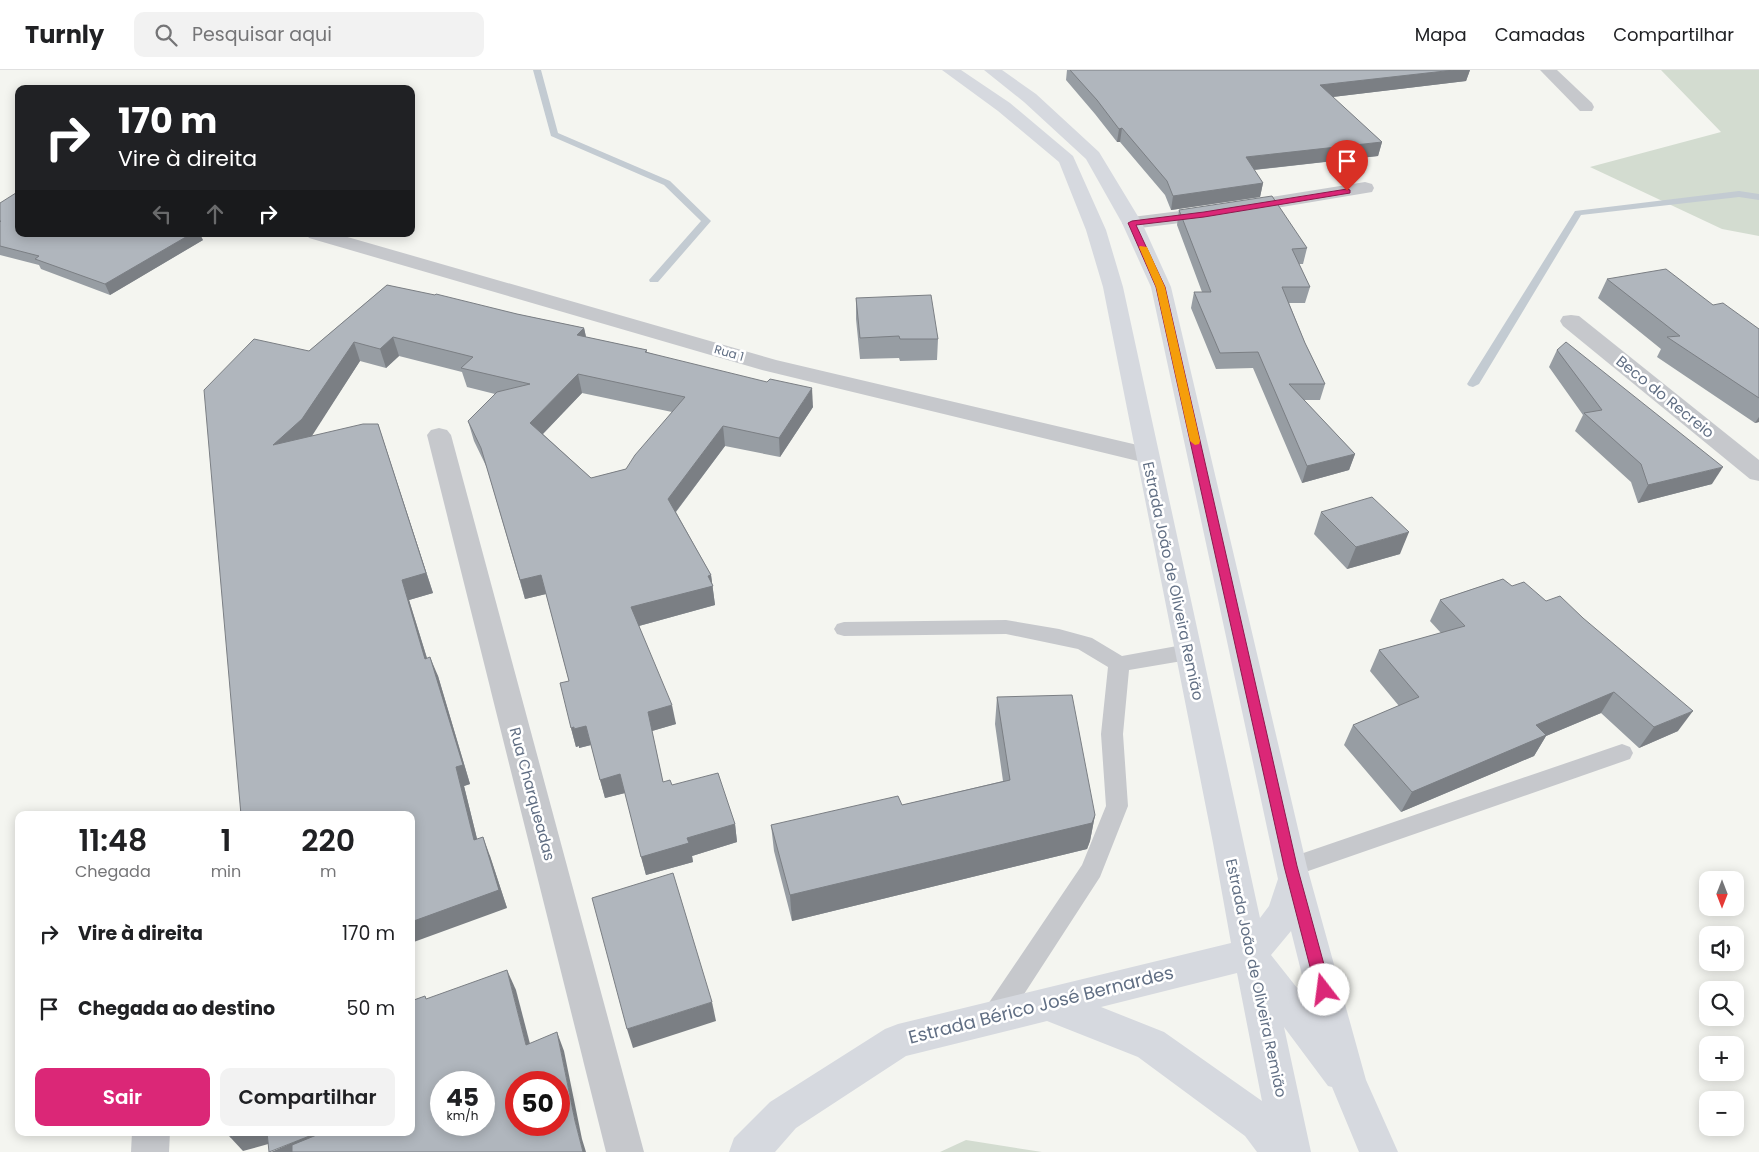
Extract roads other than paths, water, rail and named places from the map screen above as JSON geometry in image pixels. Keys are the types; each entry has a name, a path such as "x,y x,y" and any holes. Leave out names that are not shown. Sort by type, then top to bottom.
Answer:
{"main road":[{"name":"Estrada João de Oliveira Remião","path":"950,70 1004,107 1067,160 1096,230 1112,287 1292,1152"},
{"path":"992,70 1030,98 1093,156 1132,223 1161,287 1292,873 1348,1082 1378,1152"},
{"path":"1292,873 1284,913 1267,936 1250,954 1348,1082"},
{"name":"Estrada Bérico José Bernardes","path":"748,1152 783,1115 898,1040 1250,954"},
{"path":"1047,1004 1150,1044 1258,1122 1280,1152"}],"street":[{"path":"1548,70 1586,107"},
{"path":"1132,223 1204,214 1365,188"},
{"name":"Rua 1","path":"326,237 770,365 1146,455"},
{"name":"Beco do Recreio","path":"1571,321 1759,473"},
{"name":"Rua Charqueadas","path":"440,436 625,1152"},
{"path":"150,1152 151,1136"}],"lane":[{"path":"844,629 1006,627 1059,636 1085,643 1119,664 1188,652"},
{"path":"995,1016 1092,870 1117,806 1112,734 1119,664"},
{"path":"1292,873 1622,753"}],"waterway":[{"path":"537,70 554,134 667,183 706,221 654,280"},
{"path":"1473,384 1578,213 1739,194 1759,197"}]}
